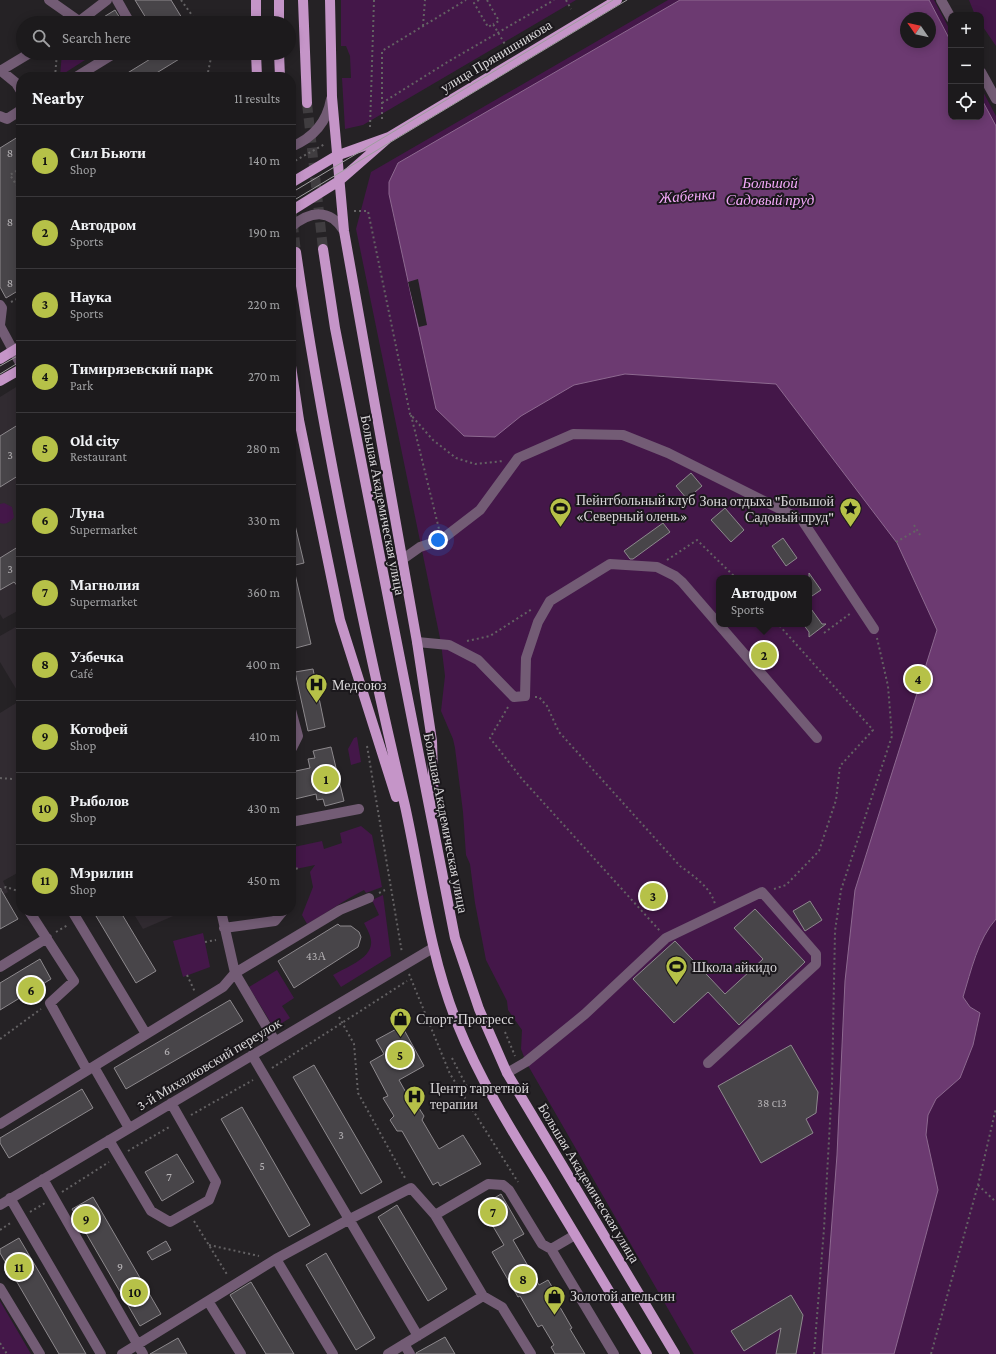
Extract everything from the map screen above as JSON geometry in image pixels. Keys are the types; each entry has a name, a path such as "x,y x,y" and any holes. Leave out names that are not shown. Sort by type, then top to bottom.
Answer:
{"main road":[{"path":"256,0 256,16"},
{"path":"278,0 279,16"},
{"path":"303,0 307,103"},
{"path":"330,0 332,97 338,181 344,231 403,559 432,741 435,840"},
{"name":"улица Прянишникова","path":"296,208 338,181 389,137 617,0"},
{"path":"256,60 257,72"},
{"path":"279,60 280,72"},
{"name":"улица Прянишникова","path":"296,180 336,156 389,137"},
{"name":"Большая Академическая улица","path":"323,249 336,336 455,938 478,1009 507,1073 675,1354"},
{"path":"296,252 308,334 344,532 379,697 416,855 433,948 456,1021 480,1074 647,1354"},
{"path":"0,359 16,349"},
{"path":"0,381 16,372"},
{"path":"296,425 340,620 374,732 416,855"}],"street":[{"path":"49,0 70,16"},
{"path":"86,16 107,0"},
{"path":"116,0 126,16"},
{"path":"941,0 948,13"},
{"path":"16,83 0,70 18,60"},
{"path":"84,72 104,60"},
{"path":"984,78 996,100"},
{"path":"296,144 322,126 327,116 332,97"},
{"path":"0,116 6,119 16,113"},
{"path":"296,225 318,214 324,214 336,220 344,231"},
{"path":"0,305 2,308 0,326 16,347"},
{"path":"403,559 420,547 441,540 480,510 518,458 572,434 623,435 668,453 802,520 874,629"},
{"path":"417,642 449,645 478,660 514,697 525,696 526,658 538,622 550,601 610,564 657,567 676,576 716,621"},
{"path":"721,627 817,738"},
{"path":"296,729 298,736 296,740"},
{"path":"296,821 359,809"},
{"path":"507,1073 526,1062 584,1014 666,938 762,892 816,954 816,964 708,1063"},
{"path":"0,1124 223,987 235,973 340,910 369,898"},
{"path":"33,916 74,981 50,1003 128,1128"},
{"path":"75,916 146,1034"},
{"path":"222,916 235,973 275,1041"},
{"path":"224,928 275,920 279,916"},
{"path":"0,967 47,938"},
{"name":"3-й Михалковский переулок","path":"0,1205 433,948"},
{"path":"252,1055 348,1220 418,1336"},
{"path":"109,1140 150,1211 170,1222 209,1200 216,1182 171,1103"},
{"path":"43,1179 141,1349"},
{"path":"435,1215 488,1184 503,1185 509,1190 542,1244 551,1249 614,1354"},
{"path":"122,1354 141,1349 208,1301 276,1259 411,1188 435,1215 483,1296 502,1307 531,1354"},
{"path":"10,1198 22,1216 101,1354"},
{"path":"551,1249 575,1235"},
{"path":"276,1259 333,1354"},
{"path":"0,1288 40,1354"},
{"path":"388,1354 483,1296"},
{"path":"208,1301 241,1354"},
{"path":"404,1344 410,1354"}],"path":[{"path":"181,0 193,16"},
{"path":"370,127 374,0"},
{"path":"423,26 425,0"},
{"path":"382,119 382,51 466,0"},
{"path":"479,0 474,3 488,27 498,21 487,0"},
{"path":"382,103 554,0"},
{"path":"566,0 571,8"},
{"path":"493,24 506,46"},
{"path":"55,72 56,60"},
{"path":"208,72 211,60"},
{"path":"296,160 326,144"},
{"path":"16,171 10,175 16,184"},
{"path":"351,212 368,211 410,414 441,540"},
{"path":"410,414 433,440 456,458 475,464 518,458"},
{"path":"914,525 920,535"},
{"path":"896,542 917,530"},
{"path":"657,567 697,540 733,575"},
{"path":"449,645 490,636 530,610 550,601"},
{"path":"824,634 859,607"},
{"path":"762,892 786,885 819,851 836,800 840,766 873,730 781,627"},
{"path":"814,1354 824,1229 832,1086 835,931 841,890 892,736 888,686 874,629"},
{"path":"525,696 539,697 547,706 559,732 680,866 697,878 713,898 717,913"},
{"path":"514,697 490,738 522,779 666,938"},
{"path":"0,778 12,779"},
{"path":"0,890 6,887 16,890"},
{"path":"47,938 73,916"},
{"path":"404,965 450,1074 520,1185"},
{"path":"187,976 200,1001"},
{"path":"0,1230 118,1156 263,1074 343,1024 407,981"},
{"path":"0,1039 50,1003"},
{"path":"336,1012 354,1044 358,1093 411,1188"},
{"path":"505,1032 515,1056"},
{"path":"452,1058 466,1088 456,1092"},
{"path":"931,1354 978,1185 996,1108"},
{"path":"978,1185 996,1202"},
{"path":"188,1212 233,1285"},
{"path":"209,1245 276,1259"},
{"path":"0,1343 7,1354"}],"shaded area":[{"path":"341,0 576,0 363,125 345,129 342,78 351,78 350,56 346,46 341,46"},
{"path":"668,0 934,0 948,26 948,120 984,120 984,94 996,116 996,1354 694,1354 526,1062 521,1049 522,1030 508,1010 507,1001 486,960 475,903 470,864 466,855 463,812 455,748 453,739 441,711 445,676 441,643 356,229 371,172"},
{"path":"969,0 996,0 996,46 984,28 984,12 974,12"},
{"path":"61,60 85,60 66,72 60,72"},
{"path":"16,387 16,612 3,619 0,614 0,397"},
{"path":"4,503 12,507 14,517 9,522 4,524 0,523 0,504"},
{"path":"16,627 16,689 0,662 0,636"},
{"path":"16,703 16,874 3,881 8,892 0,896 0,713"},
{"path":"357,737 361,762 351,765 348,749 354,738"},
{"path":"361,826 372,835 382,887 366,893 364,890 307,924 302,915 313,887 310,872 315,865 296,869 296,847 322,841 324,849 342,843 340,833"},
{"path":"383,895 391,956 341,987 333,975 362,959 370,949 371,939 364,923 379,915 372,900"},
{"path":"135,916 173,916 143,929"},
{"path":"203,933 210,967 183,977 173,941"},
{"path":"277,970 294,998 282,1006 290,1018 274,1028 249,987"},
{"path":"0,1301 31,1354 0,1354"}],"water":[{"name":"Большой Садовый пруд","path":"680,0 929,0 935,12 900,12 900,48 936,48 936,13 948,36 948,120 984,120 984,104 996,126 996,919 984,936 972,966 963,997 970,1007 980,1013 973,1045 960,1078 936,1099 928,1115 926,1135 938,1190 894,1354 822,1354 837,1155 845,981 855,890 937,630 897,543 776,384 625,374 574,385 521,416 495,437 464,436 436,409 389,194 389,182 398,163"}],"pier":[{"path":"418,279 427,325 419,327 408,282"}],"building":[{"path":"135,0 171,0 181,16 145,16"},
{"path":"115,10 119,16 105,16"},
{"path":"149,60 178,60 158,72 129,72"},
{"path":"16,138 16,292 6,298 0,287 0,148"},
{"path":"16,426 16,477 0,487 0,436"},
{"path":"691,473 702,486 687,499 676,486"},
{"path":"725,508 744,530 731,542 711,520"},
{"path":"663,523 670,532 633,559 630,559 624,551"},
{"path":"296,529 304,563 296,565"},
{"path":"783,538 797,558 786,566 772,546"},
{"path":"16,548 16,584 14,582 0,590 0,558"},
{"path":"812,577 821,590 812,596"},
{"path":"296,578 311,644 296,648"},
{"path":"812,610 822,624 826,624 809,637 809,632 805,627 812,627"},
{"path":"313,669 325,727 308,731 296,672"},
{"path":"331,747 344,801 325,806 323,799 317,800 316,794 296,799 296,771 310,768 308,759 315,758 313,751"},
{"path":"0,888 18,919 0,929"},
{"path":"810,901 822,920 805,931 793,911"},
{"path":"755,909 805,962 739,1025 708,992 674,1023 633,979 675,941 725,994 763,959 734,928"},
{"path":"96,916 123,916 156,971 136,983"},
{"path":"338,924 340,926 351,926 359,932 361,937 358,947 294,988 278,961"},
{"path":"40,959 51,979 0,1010 0,983"},
{"path":"230,1000 243,1021 126,1089 114,1068"},
{"path":"402,1026 424,1066 399,1080 413,1105 417,1105 424,1116 422,1120 439,1149 463,1135 481,1164 440,1186 438,1182 433,1185 402,1131 397,1131 390,1120 394,1116 383,1098 388,1096 370,1062 384,1054 376,1040"},
{"path":"791,1045 818,1092 816,1113 806,1119 813,1133 761,1163 718,1086"},
{"path":"314,1065 382,1182 361,1194 293,1077"},
{"path":"82,1089 93,1108 9,1158 0,1143 0,1138"},
{"path":"242,1107 310,1225 289,1237 221,1119"},
{"path":"177,1154 194,1182 162,1201 145,1172"},
{"path":"501,1194 524,1234 513,1240 539,1285 548,1280 560,1300 557,1302 572,1328 570,1329 585,1354 555,1354 551,1347 554,1345 542,1325 538,1327 520,1296 518,1297 492,1252 504,1245 481,1206"},
{"path":"93,1197 161,1314 140,1326 72,1209"},
{"path":"397,1205 447,1289 428,1301 378,1217"},
{"path":"19,1238 86,1354 59,1354 0,1253 0,1249"},
{"path":"166,1241 171,1250 152,1260 147,1252"},
{"path":"326,1253 375,1338 356,1350 306,1265"},
{"path":"251,1282 294,1354 266,1354 230,1295"},
{"path":"791,1295 803,1315 796,1354 776,1354 781,1328 744,1351 731,1331"},
{"path":"445,1337 455,1354 416,1354 416,1353"},
{"path":"178,1338 187,1354 150,1354"}],"tunnel":[{"path":"307,103 323,249"}],"tram line":[{"path":"296,190 613,0"},
{"path":"296,199 627,0"},
{"path":"0,366 16,357"},
{"path":"0,374 16,364"}],"place":[{"name":"Пейнтбольный клуб «Северный олень»","path":"561,528"},
{"name":"Зона отдыха \"Большой Садовый пруд\"","path":"850,528"},
{"name":"Автодром","path":"764,655"},
{"name":"Тимирязевский парк","path":"918,679"},
{"name":"Медсоюз","path":"316,704"},
{"name":"Сил Бьюти","path":"326,779"},
{"name":"Наука","path":"653,896"},
{"name":"Школа айкидо","path":"677,986"},
{"name":"Луна","path":"31,990"},
{"name":"Спорт-Прогресс","path":"400,1038"},
{"name":"Old city","path":"400,1055"},
{"name":"Центр таргетной терапии","path":"414,1116"},
{"name":"Магнолия","path":"493,1212"},
{"name":"Котофей","path":"86,1219"},
{"name":"Мэрилин","path":"19,1267"},
{"name":"Узбечка","path":"523,1279"},
{"name":"Рыболов","path":"135,1292"},
{"name":"Золотой апельсин","path":"555,1316"}],"water label":[{"name":"Жабенка","path":"687,196"}]}
